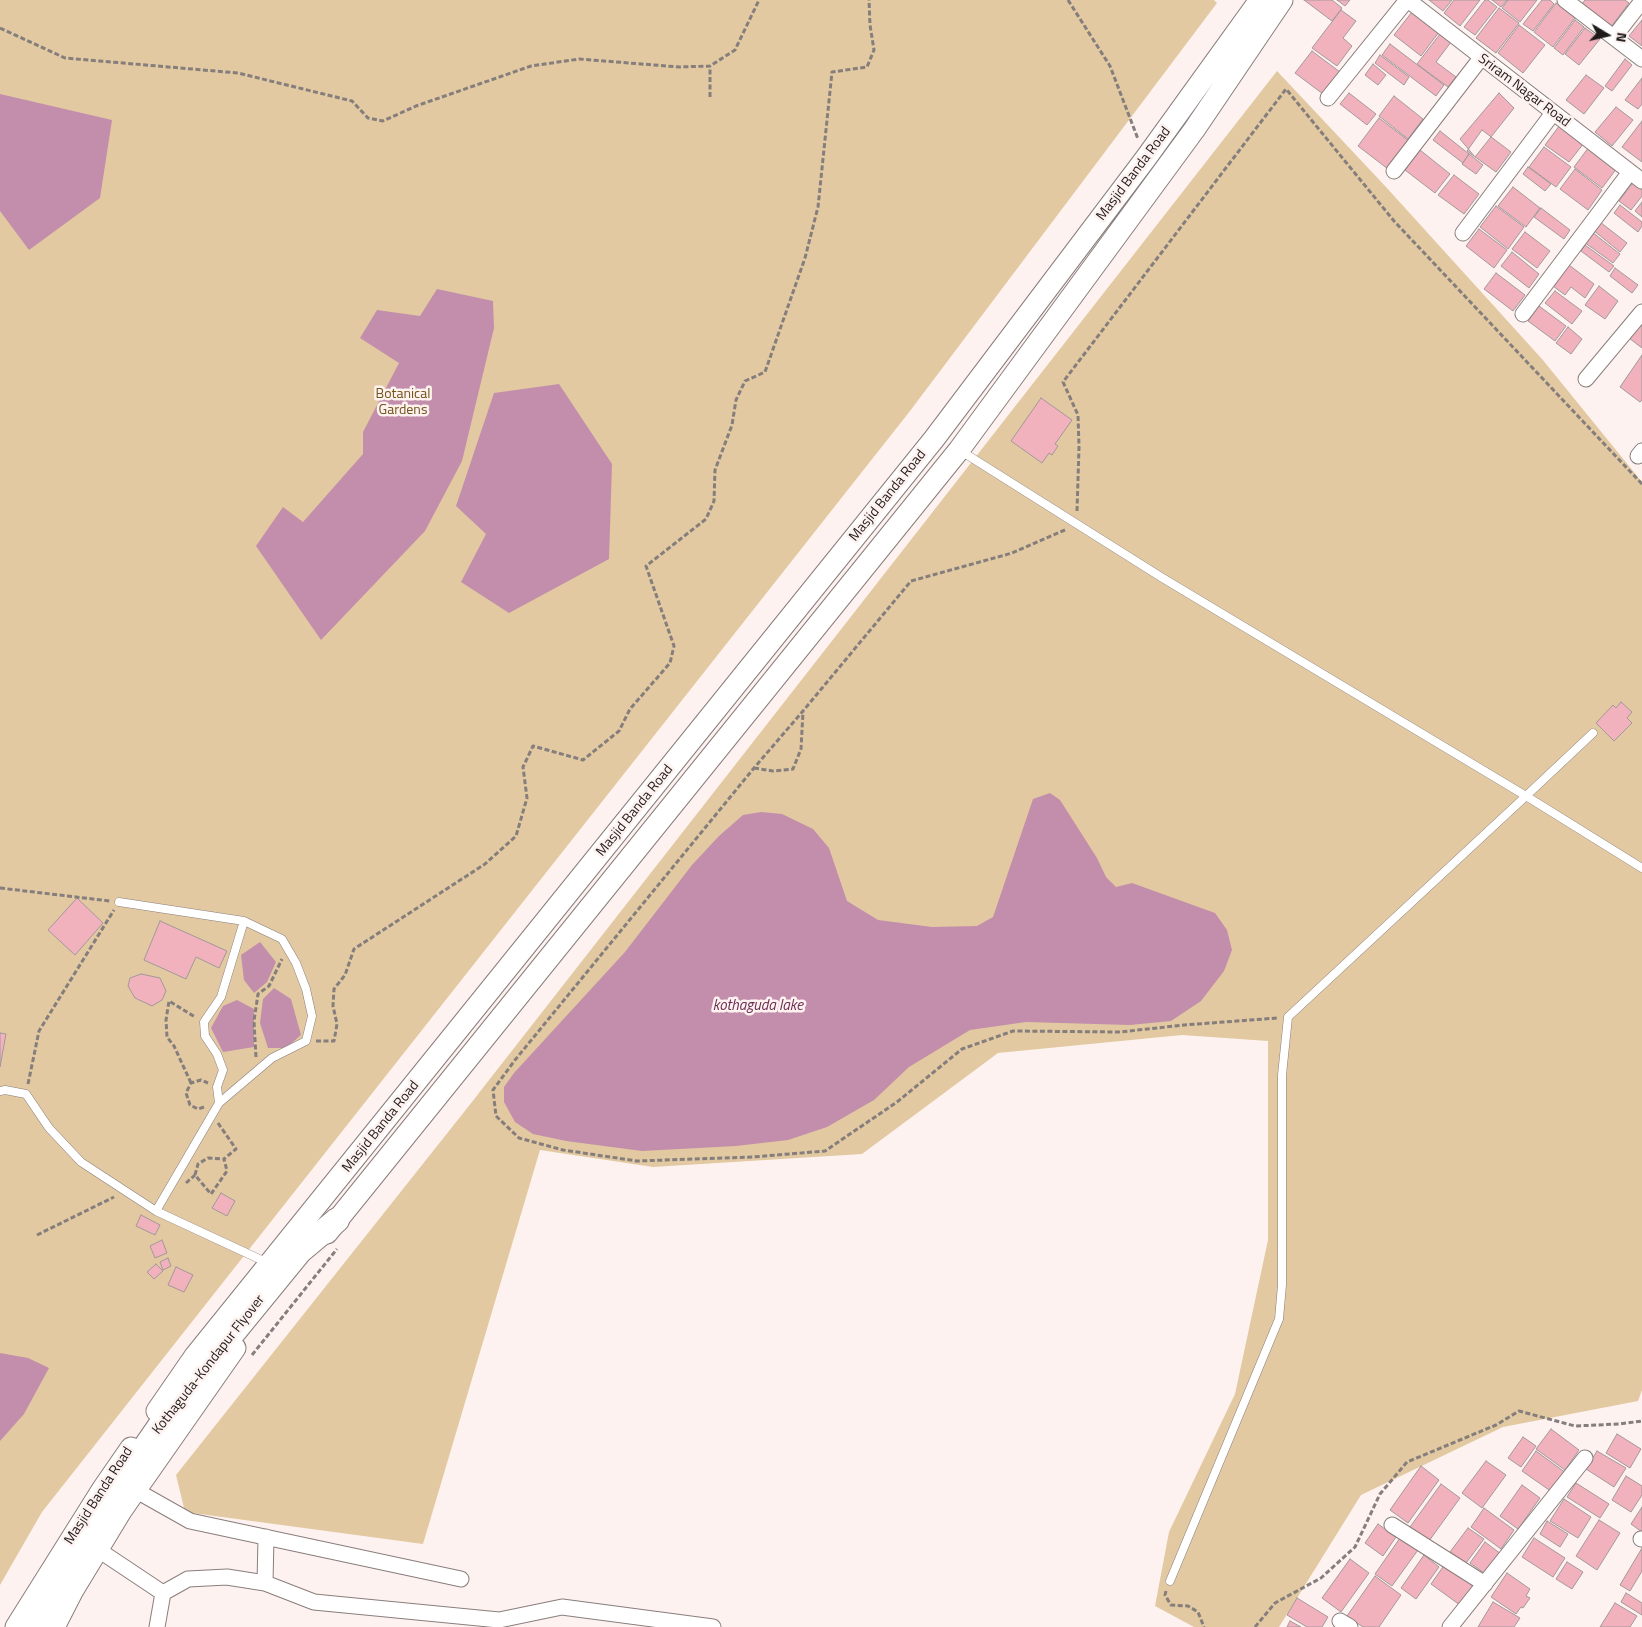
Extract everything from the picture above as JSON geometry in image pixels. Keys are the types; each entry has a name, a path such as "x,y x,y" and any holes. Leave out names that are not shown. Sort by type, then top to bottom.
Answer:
{"main road":[{"name":"Masjid Banda Road","path":"54,1627 73,1590 135,1490 224,1362 959,450 1194,130 1210,88 1260,0"},
{"name":"Masjid Banda Road","path":"16,1627 112,1474 195,1356 934,439 1146,158 1210,88 1282,0"},
{"name":"Kothaguda-Kondapur Flyover","path":"37,1627 126,1475 175,1404 300,1251 337,1220"}],"street":[{"name":"Sriram Nagar Road","path":"1328,98 1408,0 1636,176"},
{"path":"1565,0 1642,59"},
{"path":"1614,38 1642,1"},
{"path":"1394,171 1482,58"},
{"path":"1463,233 1553,113"},
{"path":"1523,314 1636,176"},
{"path":"1586,379 1642,312"},
{"path":"1450,1627 1585,1458"},
{"path":"135,1490 190,1521 461,1579"},
{"path":"1392,1525 1485,1584"},
{"path":"265,1583 266,1537"},
{"path":"98,1549 163,1593"},
{"path":"163,1593 188,1579 227,1577 265,1583 314,1602 499,1624 562,1607 609,1620 713,1627"},
{"path":"157,1627 163,1593"}],"lane":[{"path":"959,450 1195,598 1526,796 1642,868"},
{"path":"1170,1581 1279,1319 1282,1286 1282,1075 1288,1017 1593,733"},
{"path":"119,902 244,921 282,939 296,963 306,989 312,1016 306,1041 272,1058 218,1103 156,1211"},
{"path":"218,1103 217,1087 223,1070 217,1054 205,1036 204,1022 221,997 244,921"},
{"path":"0,1091 5,1090 26,1094 50,1128 81,1162 156,1211 270,1263"}],"path":[{"path":"0,28 65,58 238,72 352,101 368,118 383,121 416,106 531,66 579,59 679,67 710,66 735,50 759,0"},
{"path":"306,1041 334,1041 337,1024 333,1006 334,989 345,975 354,949 485,864 516,836 527,798 523,767 533,746 583,760 620,731 630,710 670,663 674,646 646,566 706,519 714,501 715,470 732,425 736,400 745,381 765,372 805,258 818,207 832,72 867,67 874,50 869,0"},
{"path":"1068,0 1110,66 1146,158"},
{"path":"710,66 710,97"},
{"path":"1288,1017 1120,1032 1013,1031 962,1049 898,1102 826,1151 753,1157 637,1162 563,1150 519,1138 496,1116 493,1090 521,1053 754,768 911,581 1012,553 1077,524 1078,415 1063,382 1286,89 1394,221 1642,484"},
{"path":"754,768 773,771 793,769 801,749 803,711"},
{"path":"0,888 119,902 39,1031 26,1094"},
{"path":"257,1070 254,1021 258,994 269,986 287,948"},
{"path":"191,1083 174,1046 167,1037 166,1020 169,1001 204,1022"},
{"path":"217,1087 201,1080 191,1083 186,1093 190,1104 198,1109 218,1103"},
{"path":"212,1114 236,1149 224,1159 208,1158 198,1164 195,1175 211,1194 227,1171 224,1159"},
{"path":"38,1235 126,1191"},
{"path":"1255,1627 1275,1603 1321,1578 1355,1547 1380,1494 1407,1462 1496,1425 1519,1411 1574,1426 1642,1421"},
{"path":"1170,1581 1165,1595 1171,1605 1188,1606 1198,1612 1204,1627"}],"green space":[{"name":"Botanical Gardens","path":"0,0 1214,0 1217,3 910,411 42,1512 0,1585"},
{"path":"1277,71 1386,187 1542,359 1642,482 1642,1390 1638,1401 1503,1427 1361,1495 1279,1627 1194,1627 1155,1606 1169,1532 1235,1394 1268,1240 1268,1041 1182,1035 998,1053 862,1154 653,1167 540,1150 423,1544 185,1512 176,1475 468,1107"}],"water":[{"path":"0,94 112,120 100,198 29,250 0,211"},
{"path":"437,289 493,301 494,328 462,461 425,531 321,640 256,546 283,507 303,522 363,454 363,432 399,363 360,338 377,310 420,316"},
{"path":"559,384 612,464 609,559 509,613 461,582 486,534 456,506 494,393"},
{"name":"kothaguda lake","path":"1050,793 1060,800 1097,858 1106,877 1116,887 1132,883 1215,913 1227,930 1232,950 1224,971 1201,1001 1171,1021 1130,1025 1026,1022 970,1030 909,1067 874,1100 827,1127 788,1140 736,1146 642,1151 566,1141 533,1134 515,1122 504,1102 504,1087 514,1073 625,952 692,865 719,836 743,815 761,812 782,814 813,829 829,848 847,901 878,920 932,927 977,926 993,917 1033,799"},
{"path":"260,942 276,962 267,982 254,993 244,980 241,955"},
{"path":"274,988 291,999 301,1035 286,1048 268,1048 260,1023 263,999"},
{"path":"237,1000 254,1009 254,1047 223,1052 211,1028 223,1006"},
{"path":"0,1353 28,1358 49,1368 24,1414 0,1441"}],"building":[{"path":"1304,0 1332,0 1342,8 1332,21"},
{"path":"1337,0 1350,0 1345,6"},
{"path":"1429,0 1452,0 1443,11"},
{"path":"1454,0 1480,0 1460,26 1444,13"},
{"path":"1485,0 1488,0 1497,7 1475,35 1464,27"},
{"path":"1492,0 1507,0 1501,7"},
{"path":"1508,0 1537,0 1520,22 1502,8"},
{"path":"1542,0 1550,0 1554,4 1533,31 1523,24"},
{"path":"1585,0 1625,0 1629,3 1611,27 1581,5"},
{"path":"1556,3 1575,18 1553,47 1534,32"},
{"path":"1499,8 1519,23 1496,53 1476,38"},
{"path":"1341,10 1356,21 1343,38 1352,46 1337,66 1312,48"},
{"path":"1412,12 1439,32 1421,56 1394,35"},
{"path":"1575,20 1584,27 1563,55 1554,48"},
{"path":"1642,20 1642,46 1629,36"},
{"path":"1519,25 1545,45 1523,73 1498,53"},
{"path":"1585,28 1600,39 1579,65 1565,54"},
{"path":"1440,34 1451,42 1436,62 1456,77 1448,87 1417,64"},
{"path":"1390,44 1444,85 1436,96 1382,55"},
{"path":"1312,51 1340,72 1323,94 1295,73"},
{"path":"1380,55 1409,77 1404,85 1375,63"},
{"path":"1625,59 1632,65 1612,91 1605,86"},
{"path":"1373,64 1386,75 1378,85 1365,75"},
{"path":"1586,75 1604,88 1584,114 1566,100"},
{"path":"1642,78 1642,104 1638,109 1625,100"},
{"path":"1349,93 1376,114 1367,125 1340,104"},
{"path":"1499,93 1514,108 1475,157 1460,139"},
{"path":"1394,96 1423,119 1408,139 1379,116"},
{"path":"1616,107 1633,120 1612,146 1595,132"},
{"path":"1379,118 1409,141 1388,169 1358,146"},
{"path":"1642,121 1642,162 1622,147"},
{"path":"1560,125 1584,143 1569,162 1545,145"},
{"path":"1482,130 1511,152 1496,172 1467,151"},
{"path":"1440,131 1469,154 1463,163 1433,140"},
{"path":"1544,147 1571,167 1556,187 1529,167"},
{"path":"1589,147 1617,168 1602,188 1574,167"},
{"path":"1420,150 1450,174 1435,193 1405,170"},
{"path":"1469,154 1483,165 1476,174 1462,164"},
{"path":"1528,167 1551,184 1545,191 1523,174"},
{"path":"1575,169 1602,190 1588,210 1560,189"},
{"path":"1454,175 1479,194 1464,214 1438,195"},
{"path":"1634,181 1642,187 1642,196 1631,210 1619,201"},
{"path":"1513,187 1540,208 1526,227 1498,206"},
{"path":"1642,202 1642,217 1635,211"},
{"path":"1620,205 1642,222 1638,232 1614,213"},
{"path":"1496,206 1524,227 1508,249 1480,227"},
{"path":"1541,208 1570,230 1564,239 1534,217"},
{"path":"1600,222 1627,243 1620,252 1593,230"},
{"path":"1479,229 1507,250 1494,268 1466,246"},
{"path":"1525,232 1550,251 1537,268 1512,249"},
{"path":"1592,232 1620,254 1613,263 1584,242"},
{"path":"1585,245 1614,266 1609,272 1581,251"},
{"path":"1512,252 1539,274 1529,288 1501,266"},
{"path":"1569,265 1594,284 1585,298 1571,287 1565,295 1553,286"},
{"path":"1615,268 1638,285 1632,293 1610,276"},
{"path":"1496,273 1525,295 1513,311 1484,289"},
{"path":"1599,286 1618,301 1605,319 1585,305"},
{"path":"1555,291 1582,311 1572,324 1545,303"},
{"path":"1539,306 1566,326 1555,341 1528,321"},
{"path":"1642,322 1642,348 1629,338"},
{"path":"1568,327 1582,339 1571,354 1556,343"},
{"path":"1642,355 1642,400 1640,402 1620,387"},
{"path":"1041,398 1072,420 1055,444 1058,446 1052,455 1049,453 1042,463 1011,441"},
{"path":"1621,702 1632,712 1627,718 1632,723 1614,741 1596,723 1613,705 1616,708"},
{"path":"77,898 103,923 75,955 48,930"},
{"path":"160,921 227,951 219,968 196,957 186,979 144,960"},
{"path":"141,974 160,978 166,991 162,1000 152,1006 135,998 128,986 130,978"},
{"path":"0,1033 6,1034 0,1067"},
{"path":"221,1193 235,1201 227,1216 212,1208"},
{"path":"141,1215 160,1225 155,1235 136,1226"},
{"path":"162,1240 167,1253 155,1258 150,1246"},
{"path":"168,1258 171,1266 163,1270 160,1262"},
{"path":"156,1264 163,1271 154,1279 147,1272"},
{"path":"176,1267 193,1275 184,1292 168,1285"},
{"path":"1551,1429 1579,1450 1565,1470 1536,1449"},
{"path":"1617,1434 1641,1449 1630,1468 1606,1453"},
{"path":"1523,1437 1536,1446 1521,1467 1508,1458"},
{"path":"1536,1451 1566,1473 1552,1492 1522,1471"},
{"path":"1597,1451 1626,1468 1614,1487 1586,1469"},
{"path":"1486,1461 1506,1475 1482,1508 1462,1493"},
{"path":"1421,1466 1439,1480 1408,1523 1390,1510"},
{"path":"1626,1476 1642,1486 1642,1495 1631,1512 1612,1500"},
{"path":"1576,1483 1609,1504 1600,1518 1567,1497"},
{"path":"1441,1484 1460,1498 1429,1541 1410,1527"},
{"path":"1522,1485 1540,1498 1518,1529 1500,1516"},
{"path":"1564,1499 1591,1517 1578,1538 1550,1521"},
{"path":"1642,1507 1642,1532 1631,1524"},
{"path":"1484,1508 1514,1530 1501,1549 1471,1527"},
{"path":"1599,1520 1620,1533 1597,1570 1576,1556"},
{"path":"1547,1521 1568,1534 1560,1547 1540,1534"},
{"path":"1378,1524 1396,1537 1383,1556 1365,1543"},
{"path":"1468,1528 1484,1539 1466,1563 1450,1552"},
{"path":"1400,1538 1418,1550 1392,1586 1375,1574"},
{"path":"1534,1538 1565,1558 1553,1577 1522,1557"},
{"path":"1485,1542 1501,1554 1487,1575 1470,1563"},
{"path":"1642,1548 1642,1571 1630,1591 1620,1585"},
{"path":"1424,1555 1439,1567 1416,1599 1401,1588"},
{"path":"1350,1559 1369,1573 1341,1612 1322,1598"},
{"path":"1567,1562 1583,1572 1572,1589 1556,1579"},
{"path":"1445,1564 1478,1588 1464,1608 1431,1584"},
{"path":"1507,1573 1530,1589 1526,1596 1530,1598 1516,1614 1491,1597"},
{"path":"1375,1576 1401,1595 1379,1627 1363,1627 1347,1616"},
{"path":"1626,1593 1642,1603 1642,1615 1621,1602"},
{"path":"1297,1598 1328,1617 1322,1627 1307,1627 1287,1615"},
{"path":"1493,1602 1520,1618 1514,1627 1478,1627"},
{"path":"1615,1603 1637,1616 1630,1627 1600,1627"},
{"path":"1290,1621 1301,1627 1287,1627"}]}
